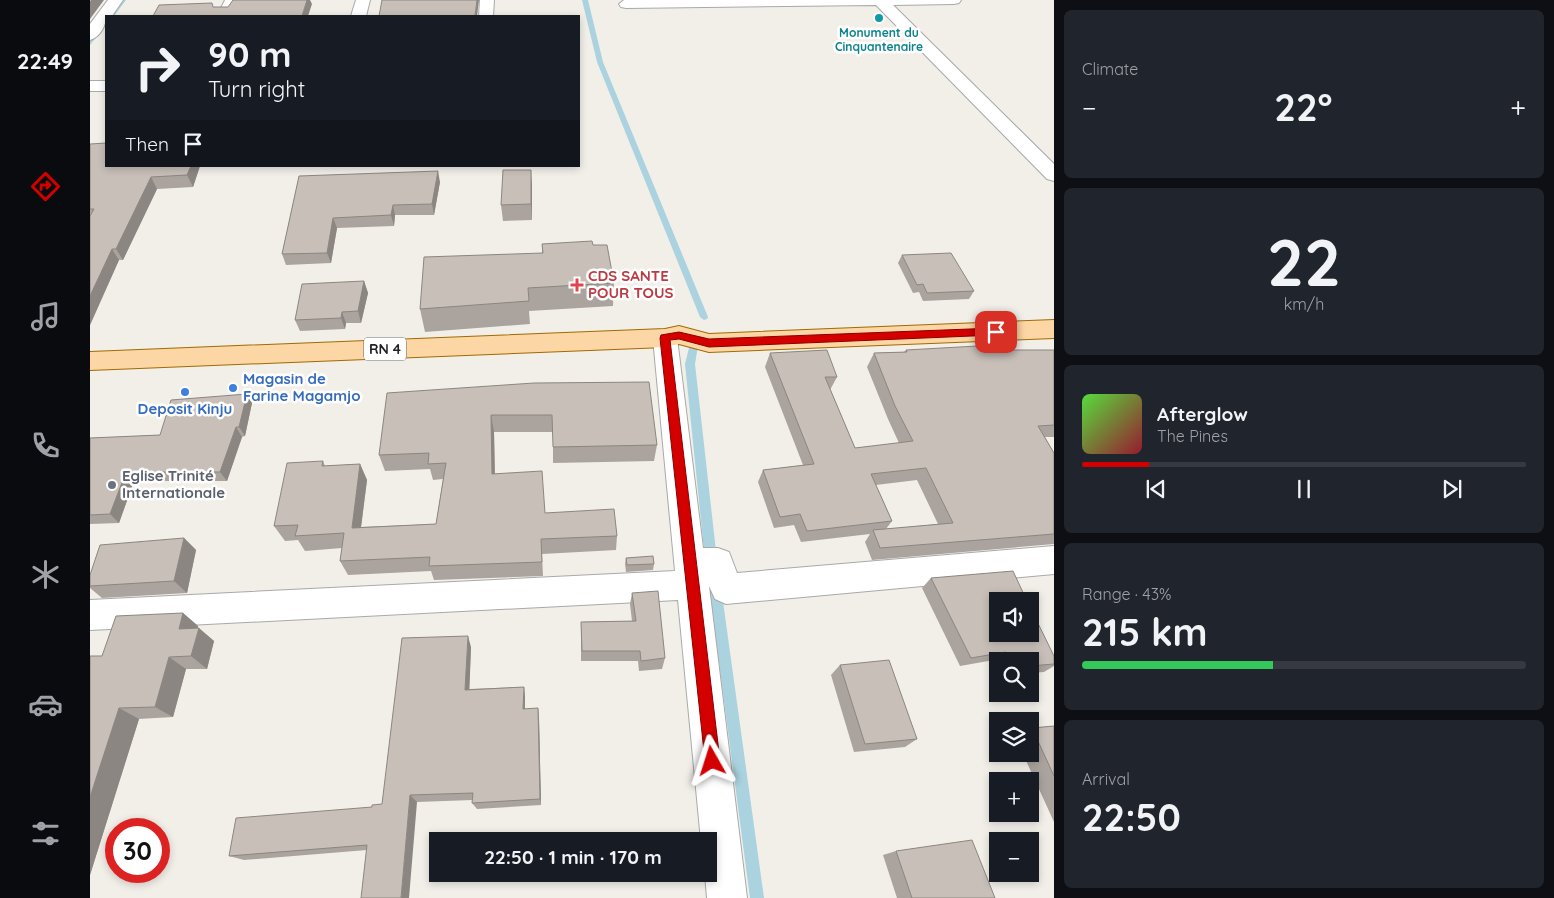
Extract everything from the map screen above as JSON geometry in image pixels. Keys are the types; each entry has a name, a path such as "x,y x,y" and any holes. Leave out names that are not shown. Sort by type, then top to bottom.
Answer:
{"main road":[{"name":"RN 4","path":"90,361 665,338 679,335 709,343 1054,329"}],"street":[{"path":"90,35 116,0"},
{"path":"225,15 232,0"},
{"path":"359,15 363,0"},
{"path":"486,0 486,15"},
{"path":"626,4 954,0"},
{"path":"880,1 1054,175"},
{"path":"90,86 105,86"},
{"path":"665,338 701,570 727,898"},
{"path":"90,614 701,570 726,589 1054,560"}],"building":[{"path":"233,0 307,0 302,15 154,15 159,5 212,3 213,7 228,7"},
{"path":"382,0 477,0 475,15 379,15"},
{"path":"105,143 105,167 191,167 187,175 151,177 116,249 112,249 90,296 90,216 94,209 90,209 90,144"},
{"path":"503,170 531,170 531,204 501,205"},
{"path":"438,171 432,204 393,205 391,215 333,218 327,253 282,254 299,176"},
{"path":"592,241 593,245 607,245 614,283 528,288 529,301 420,309 424,257 543,253 542,244"},
{"path":"951,253 974,291 927,293 923,284 917,285 902,255"},
{"path":"364,281 358,311 342,312 341,318 295,320 302,284"},
{"path":"995,345 999,350 1054,350 1054,425 1038,426 1054,453 1054,534 880,548 873,530 953,523 926,468 871,474 892,521 807,531 800,514 780,517 763,470 814,464 770,353 827,350 837,377 825,377 855,448 913,441 895,406 874,353"},
{"path":"649,382 657,445 553,447 552,415 491,415 492,474 542,471 545,513 614,509 617,536 541,539 542,562 429,566 430,557 340,561 344,533 295,536 298,525 274,526 287,463 323,461 322,466 360,464 352,528 436,524 446,463 428,464 429,453 379,455 387,393 534,383"},
{"path":"247,394 239,427 236,427 220,472 126,472 110,514 90,515 90,438 160,435 171,400"},
{"path":"184,538 174,581 90,586 90,575 100,545"},
{"path":"653,556 654,564 627,565 626,558"},
{"path":"1013,571 1023,592 989,592 989,642 1039,642 1039,625 1054,656 1054,664 1039,665 1039,652 989,652 989,655 971,658 931,578"},
{"path":"658,591 665,658 641,661 640,651 582,651 581,622 636,621 632,593"},
{"path":"183,613 179,629 199,628 191,656 169,657 155,707 119,708 90,797 90,656 102,656 116,616"},
{"path":"468,636 465,690 524,687 523,709 538,708 540,799 472,803 473,793 410,795 401,898 361,898 367,845 229,856 236,818 372,807 372,805 382,804 402,638"},
{"path":"889,660 917,739 865,744 840,665"},
{"path":"1054,726 1054,776 1039,743 1039,727"},
{"path":"972,840 995,898 912,898 896,851"}],"waterway":[{"path":"112,15 123,0"},
{"path":"585,0 600,62 704,317"},
{"path":"90,43 105,23"},
{"path":"695,340 690,364 711,560"},
{"path":"715,587 757,898"}],"place":[{"name":"Monument du Cinquantenaire","path":"879,18"},
{"name":"CDS SANTE POUR TOUS","path":"577,285"},
{"name":"Magasin de Farine Magamjo","path":"233,388"},
{"name":"Deposit Kinju","path":"185,392"},
{"name":"Eglise Trinité Internationale","path":"112,485"}],"route":[{"path":"712,761 694,585 665,338 679,335 709,343 996,332"}]}
